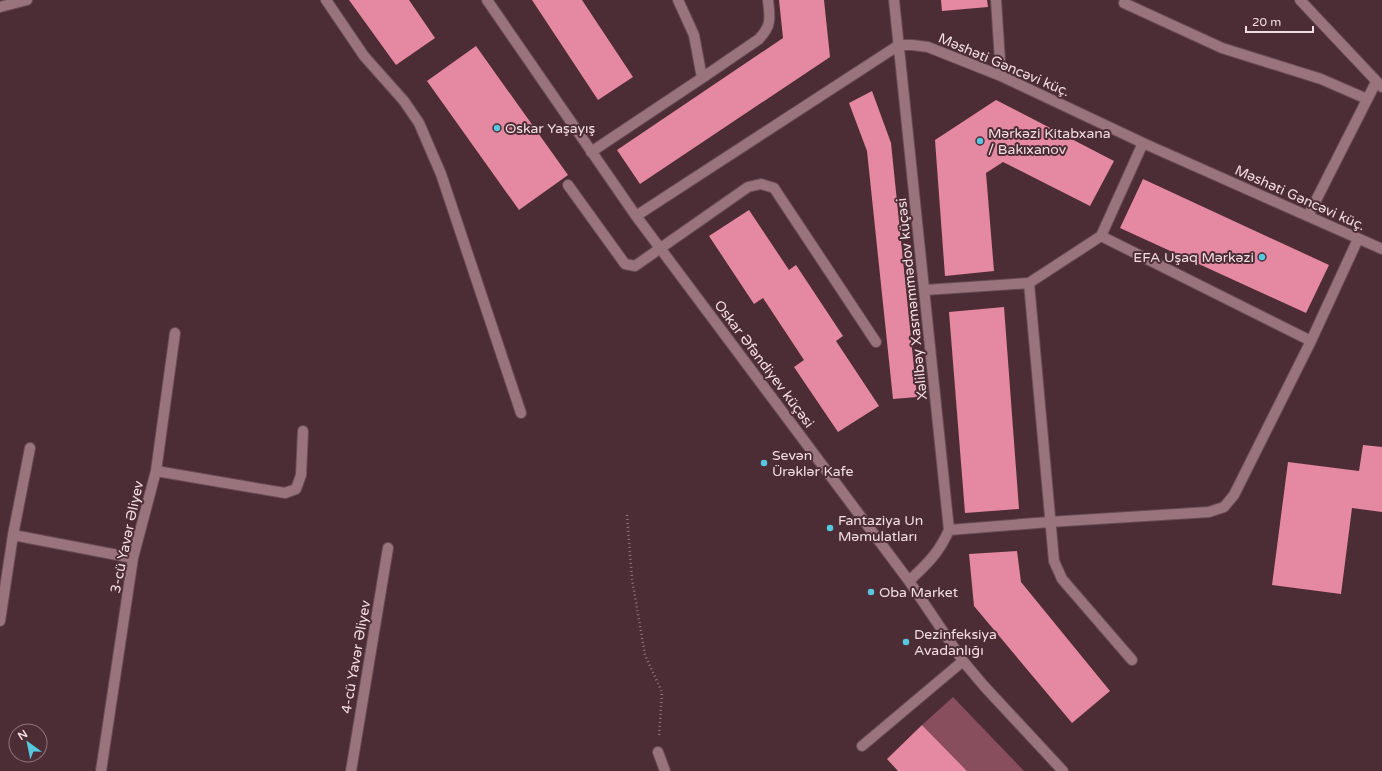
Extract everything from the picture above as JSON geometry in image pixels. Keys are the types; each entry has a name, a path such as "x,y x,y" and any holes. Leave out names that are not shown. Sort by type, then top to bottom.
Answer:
{"street":[{"path":"0,7 27,0"},
{"path":"326,0 364,56 404,101 419,123 441,174 521,412"},
{"name":"Oskar Əfəndiyev küçəsi","path":"487,0 636,216 909,582 963,661 1062,771"},
{"path":"678,0 694,35 702,78"},
{"path":"591,152 760,39 767,31 770,20 768,0"},
{"name":"Xəlilbəy Xasməmmədov küçəsi","path":"894,0 949,530"},
{"path":"996,0 1001,76"},
{"path":"1300,0 1379,84 1367,99 1308,216"},
{"path":"1124,3 1222,48 1321,79 1367,99"},
{"name":"Məshəti Gəncəvi küç.","path":"899,46 912,45 928,47 1001,76 1143,143 1382,249"},
{"path":"636,216 899,46"},
{"path":"925,290 1030,283 1101,236 1143,143"},
{"path":"568,185 624,264 635,266 748,187 761,184 774,188 876,342"},
{"path":"1101,236 1311,341"},
{"path":"909,582 932,559 944,542 949,530 1209,512 1224,507 1234,495 1311,341 1358,239"},
{"path":"1030,283 1049,522 1054,561 1062,579 1132,660"},
{"name":"3-cü Yavər Əliyev","path":"101,771 133,558 156,471 175,333"},
{"path":"156,471 285,493 296,489 301,475 303,431"},
{"path":"0,621 12,535 30,448"},
{"path":"12,535 133,558"},
{"name":"4-cü Yavər Əliyev","path":"351,771 388,548"},
{"path":"862,746 963,661"},
{"path":"658,752 665,771"}],"path":[{"path":"627,515 632,579 645,655 662,692 658,752"}],"shaded area":[{"path":"953,697 1024,771 967,771 922,725"}],"building":[{"path":"349,0 409,0 435,38 396,65"},
{"path":"532,0 582,0 633,77 598,100"},
{"path":"779,0 824,0 830,57 640,184 617,150 783,38"},
{"path":"941,0 987,0 988,7 942,11"},
{"name":"Oskar Yaşayış","path":"476,46 568,175 519,210 427,81"},
{"path":"872,91 891,143 917,397 893,399 867,151 849,103"},
{"path":"996,100 1114,161 1090,206 1003,162 986,173 994,271 945,276 935,140"},
{"path":"1143,179 1329,265 1306,313 1120,228"},
{"path":"749,210 789,270 796,265 843,336 836,341 879,406 838,432 794,367 804,360 763,298 754,304 709,236"},
{"path":"1004,307 1019,509 965,513 949,312"},
{"path":"1363,445 1382,447 1382,512 1352,508 1341,594 1272,585 1288,462 1359,471"},
{"path":"1017,551 1021,582 1110,691 1072,723 974,606 969,554"},
{"path":"922,725 967,771 898,771 887,759"}],"place":[{"name":"Oskar Yaşayış","path":"497,128"},
{"name":"Mərkəzi Kitabxana / Bakıxanov","path":"980,141"},
{"name":"EFA Uşaq Mərkəzi","path":"1262,257"},
{"name":"Sevən Ürəklər Kafe","path":"764,463"},
{"name":"Fantaziya Un Məmulatları","path":"830,528"},
{"name":"Oba Market","path":"871,592"},
{"name":"Dezinfeksiya Avadanlığı","path":"906,642"}]}
